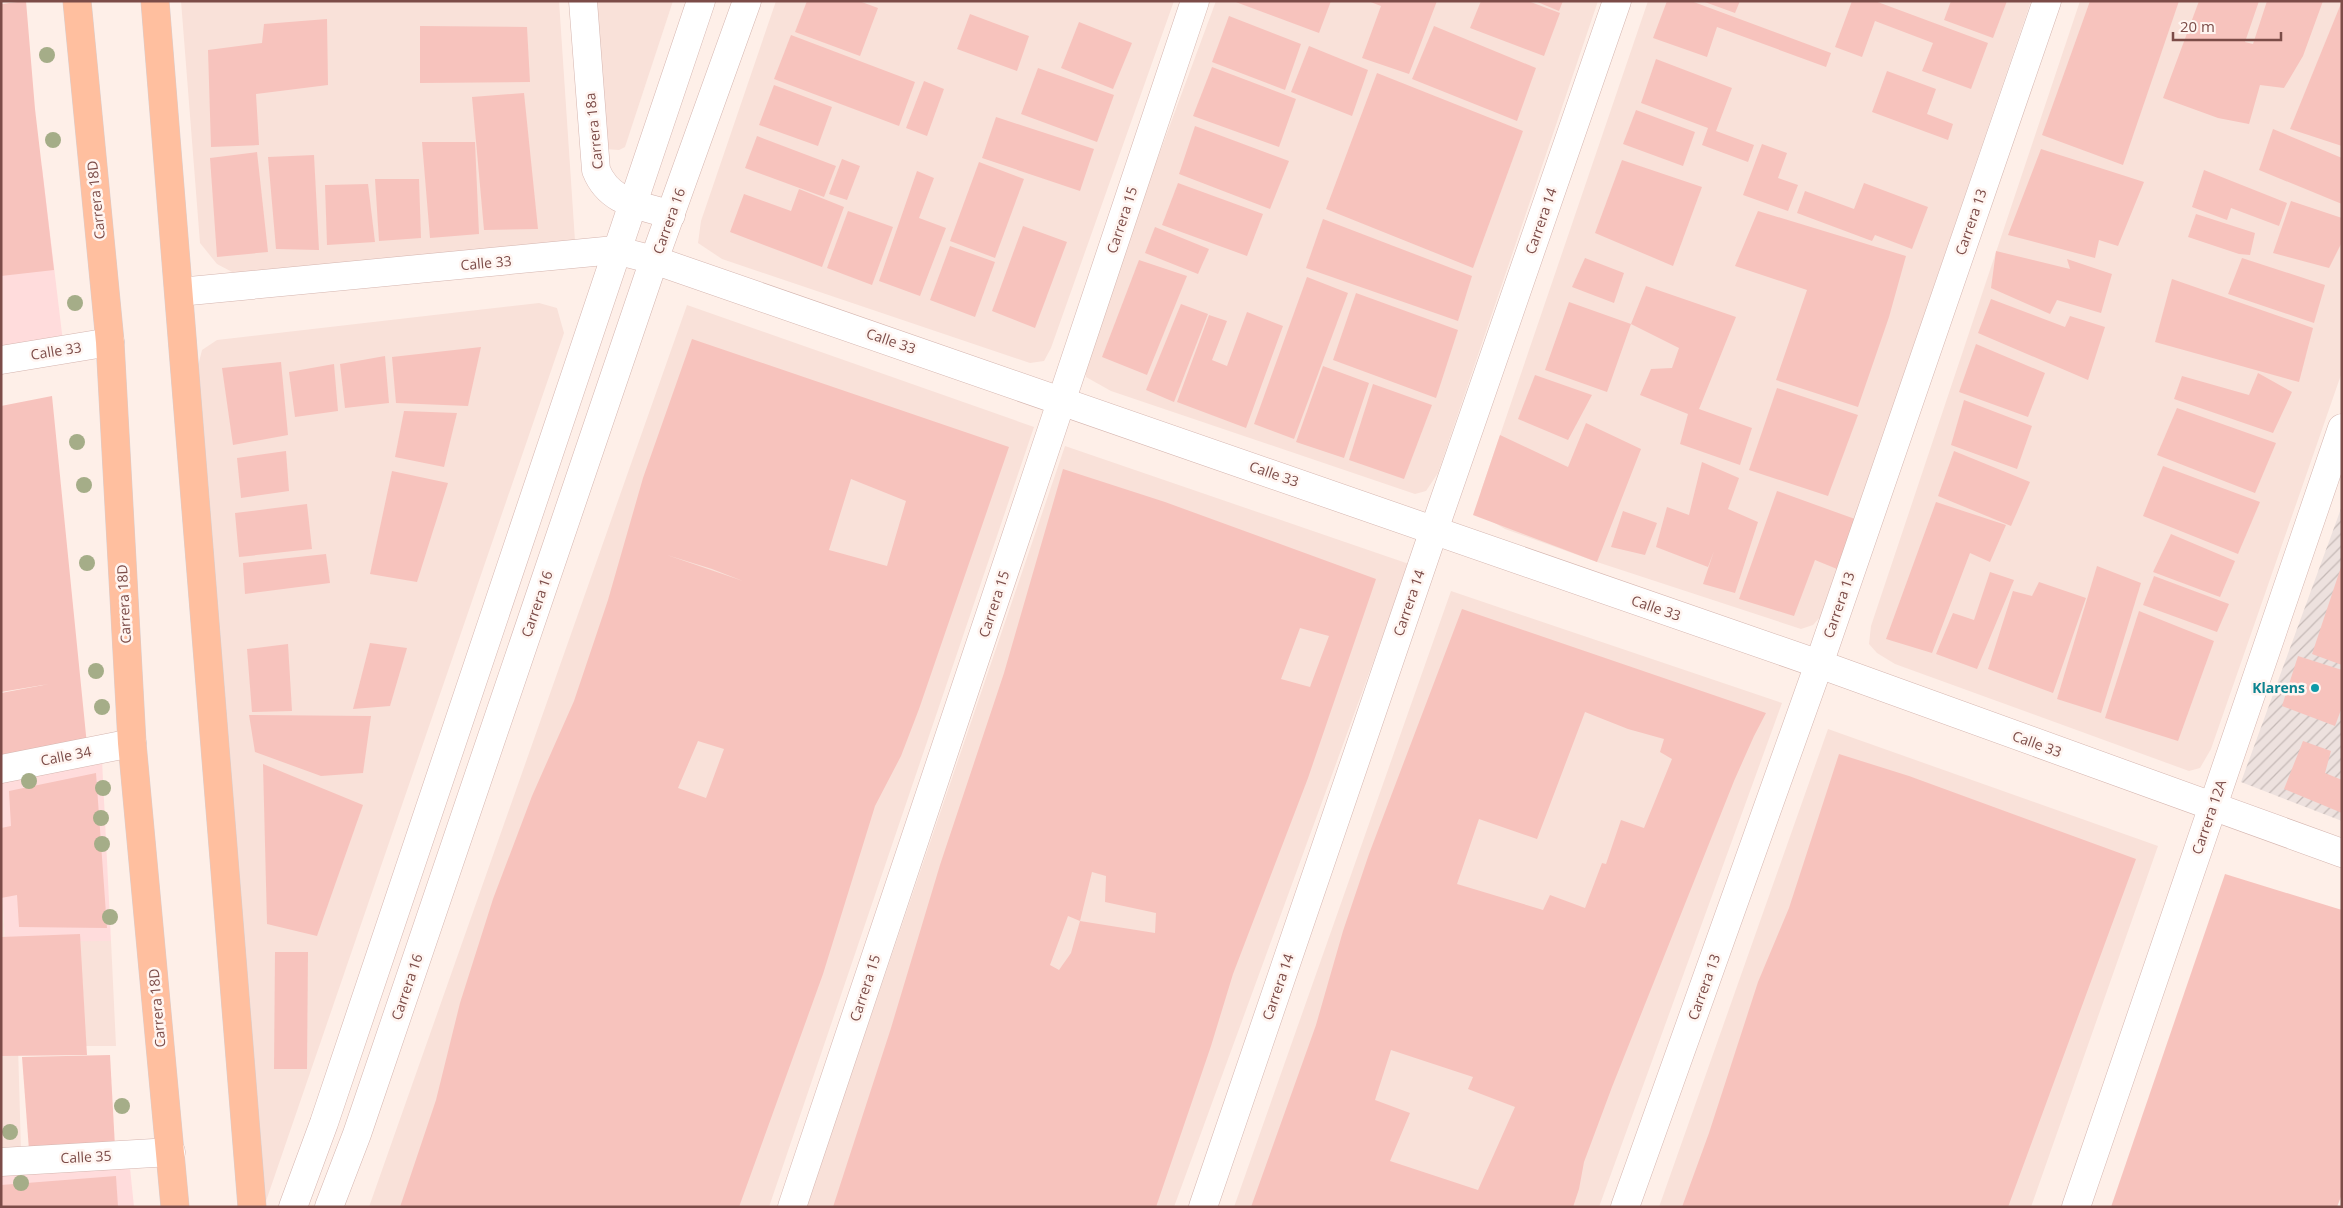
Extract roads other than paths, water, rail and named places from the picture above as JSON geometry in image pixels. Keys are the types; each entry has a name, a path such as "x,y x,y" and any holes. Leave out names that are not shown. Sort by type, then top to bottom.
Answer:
{"main road":[{"name":"Carrera 18D","path":"77,1 110,342 132,743 175,1207"},
{"path":"155,1 252,1207"}],"street":[{"name":"Carrera 18a","path":"583,1 596,170 601,182 612,194 671,215"},
{"path":"293,1207 324,1123 615,250 701,1"},
{"name":"Carrera 16","path":"329,1207 357,1134 654,260 747,1"},
{"name":"Carrera 15","path":"792,1207 1195,1"},
{"name":"Carrera 14","path":"1203,1207 1617,1"},
{"name":"Carrera 13","path":"1625,1207 1819,664 2047,1"},
{"name":"Calle 33","path":"179,292 615,250 654,260 1819,664 2212,808 2342,853"},
{"name":"Calle 33","path":"1,360 110,342"},
{"name":"Carrera 12A","path":"2076,1207 2342,428"},
{"name":"Calle 34","path":"1,769 132,743"},
{"name":"Calle 35","path":"1,1162 171,1152"}],"place":[{"name":"Klarens","path":"2315,688"}]}
